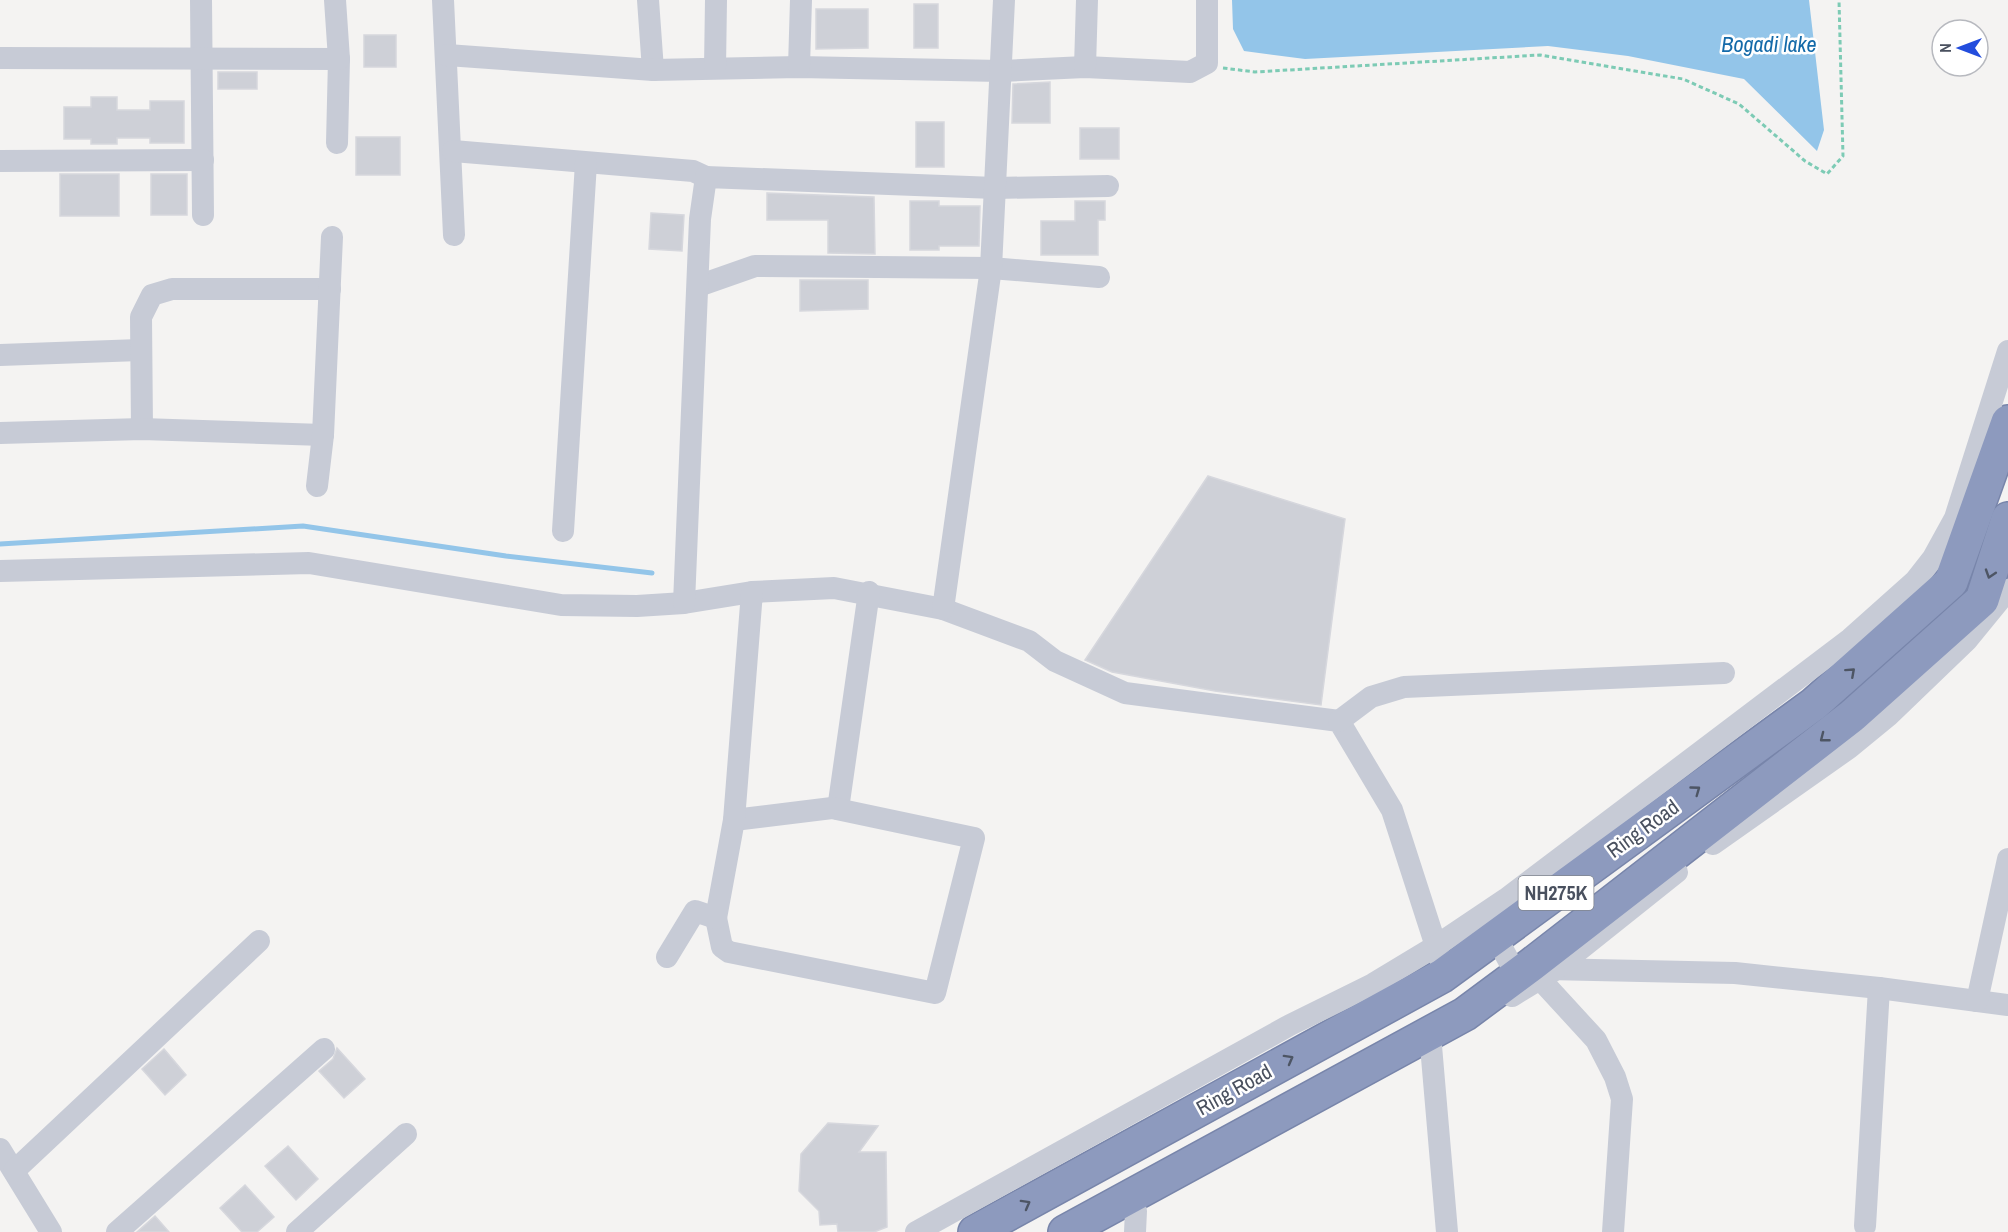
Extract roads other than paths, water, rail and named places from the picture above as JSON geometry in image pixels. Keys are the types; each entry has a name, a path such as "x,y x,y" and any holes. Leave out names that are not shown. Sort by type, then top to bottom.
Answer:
{"highway":[{"name":"Ring Road","path":"975,1232 1440,960 1496,937 1814,704 1951,582 2008,422"},
{"name":"Ring Road","path":"1065,1232 1466,1014 1535,973 1858,726 1982,600 2008,519"}],"street":[{"path":"201,0 203,215"},
{"path":"334,0 339,59 337,143"},
{"path":"443,0 453,151 454,235"},
{"path":"648,0 653,70"},
{"path":"715,69 716,0"},
{"path":"799,67 801,0"},
{"path":"943,609 991,268 1004,0"},
{"path":"1085,67 1087,0"},
{"path":"447,55 653,70 799,67 1001,71 1085,67 1190,72 1207,63 1206,0"},
{"path":"0,58 339,59"},
{"path":"453,151 693,171 706,177 995,188 1108,186"},
{"path":"0,161 203,160"},
{"path":"563,531 586,162"},
{"path":"684,603 700,219 706,177"},
{"path":"317,486 323,435 332,237"},
{"path":"698,286 754,266 991,268 1099,278"},
{"path":"142,429 141,317 152,295 172,289 330,289"},
{"path":"0,355 140,350"},
{"path":"916,1232 1290,1025 1373,984 1440,960 1506,899 1850,639 1915,581 1933,558 1955,519 2008,351"},
{"path":"0,433 142,429 323,435"},
{"path":"0,571 309,563 561,605 637,606 684,603 752,592 834,588 869,592 943,609 1029,641 1055,661 1125,693 1339,722 1371,697 1404,687 1724,673"},
{"path":"1858,726 1888,716 1967,640 2008,590"},
{"path":"734,820 838,809 974,838 935,993 729,952 722,947 716,918 734,820 752,592"},
{"path":"838,809 869,592"},
{"path":"1339,722 1392,810 1440,960"},
{"path":"1977,1001 2008,860"},
{"path":"667,957 694,911 716,918"},
{"path":"1496,937 1535,973 1596,1041 1615,1077 1622,1099 1613,1232"},
{"path":"14,1172 259,941"},
{"path":"1097,1232 1135,1221 1431,1046 1535,973 1735,973 1879,988 2008,1005"},
{"path":"1865,1226 1879,988"},
{"path":"1431,1046 1447,1232"},
{"path":"117,1232 324,1049"},
{"path":"297,1232 406,1134"},
{"path":"0,1149 51,1232"}],"water":[{"name":"Bogadi lake","path":"1232,0 1809,0 1824,130 1817,151 1744,79 1628,56 1548,46 1305,59 1244,51 1233,29"}],"waterway":[{"path":"0,544 303,526 506,556 652,573"}]}
